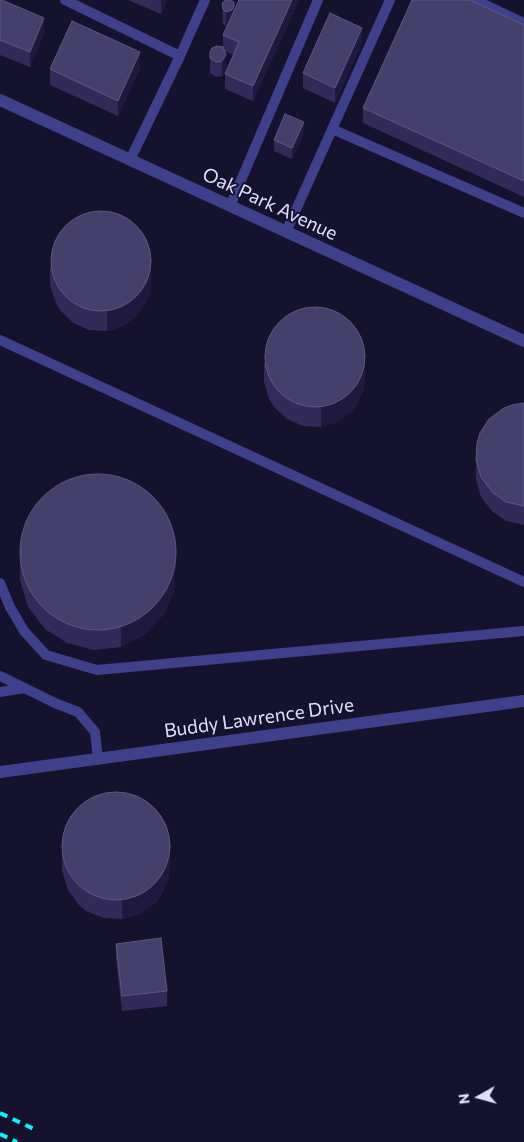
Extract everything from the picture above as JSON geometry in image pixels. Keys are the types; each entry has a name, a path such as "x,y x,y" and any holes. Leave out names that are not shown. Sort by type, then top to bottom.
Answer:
{"street":[{"name":"Oak Park Avenue","path":"0,100 524,341"},
{"name":"Buddy Lawrence Drive","path":"0,772 524,701"}],"lane":[{"path":"65,0 180,56"},
{"path":"130,160 205,0"},
{"path":"230,206 318,0"},
{"path":"286,232 390,0"},
{"path":"475,0 524,23"},
{"path":"332,129 524,213"},
{"path":"0,340 524,582"},
{"path":"0,583 10,608 24,631 46,655 97,670 524,631"},
{"path":"0,676 78,712 95,732 98,759"},
{"path":"0,692 25,688"}],"building":[{"path":"0,0 44,18 30,52 0,40"},
{"path":"226,0 234,2 234,6 232,10 226,12 223,9 222,3"},
{"path":"239,0 292,0 253,86 225,74 239,42 223,35"},
{"path":"412,0 470,0 524,25 524,181 363,108"},
{"path":"330,13 362,28 335,88 303,73"},
{"path":"72,21 140,52 118,101 50,69"},
{"path":"217,46 223,47 226,55 222,61 216,62 210,58 210,52 212,48"},
{"path":"285,114 304,122 292,148 274,140"},
{"path":"101,211 111,212 129,219 143,233 150,251 150,271 143,289 129,303 111,310 101,311 91,310 73,303 59,289 52,271 51,261 52,251 59,233 73,219 91,212"},
{"path":"315,307 334,310 351,321 362,338 365,357 362,376 351,393 334,404 315,407 296,404 279,393 268,376 265,357 268,338 279,321 296,310"},
{"path":"524,403 524,506 506,502 492,492 481,477 476,460 477,443 480,433 489,419 504,408"},
{"path":"98,474 128,480 153,497 170,522 176,552 170,582 153,607 128,624 98,630 68,624 43,607 26,582 20,552 26,522 43,497 68,480"},
{"path":"116,792 137,796 154,808 166,825 170,846 166,867 154,884 137,896 116,900 95,896 78,884 66,867 62,846 66,825 78,808 95,796"},
{"path":"161,938 167,991 122,996 116,944"}],"railway":[{"path":"0,1113 38,1131"},
{"path":"0,1134 17,1142"}]}
